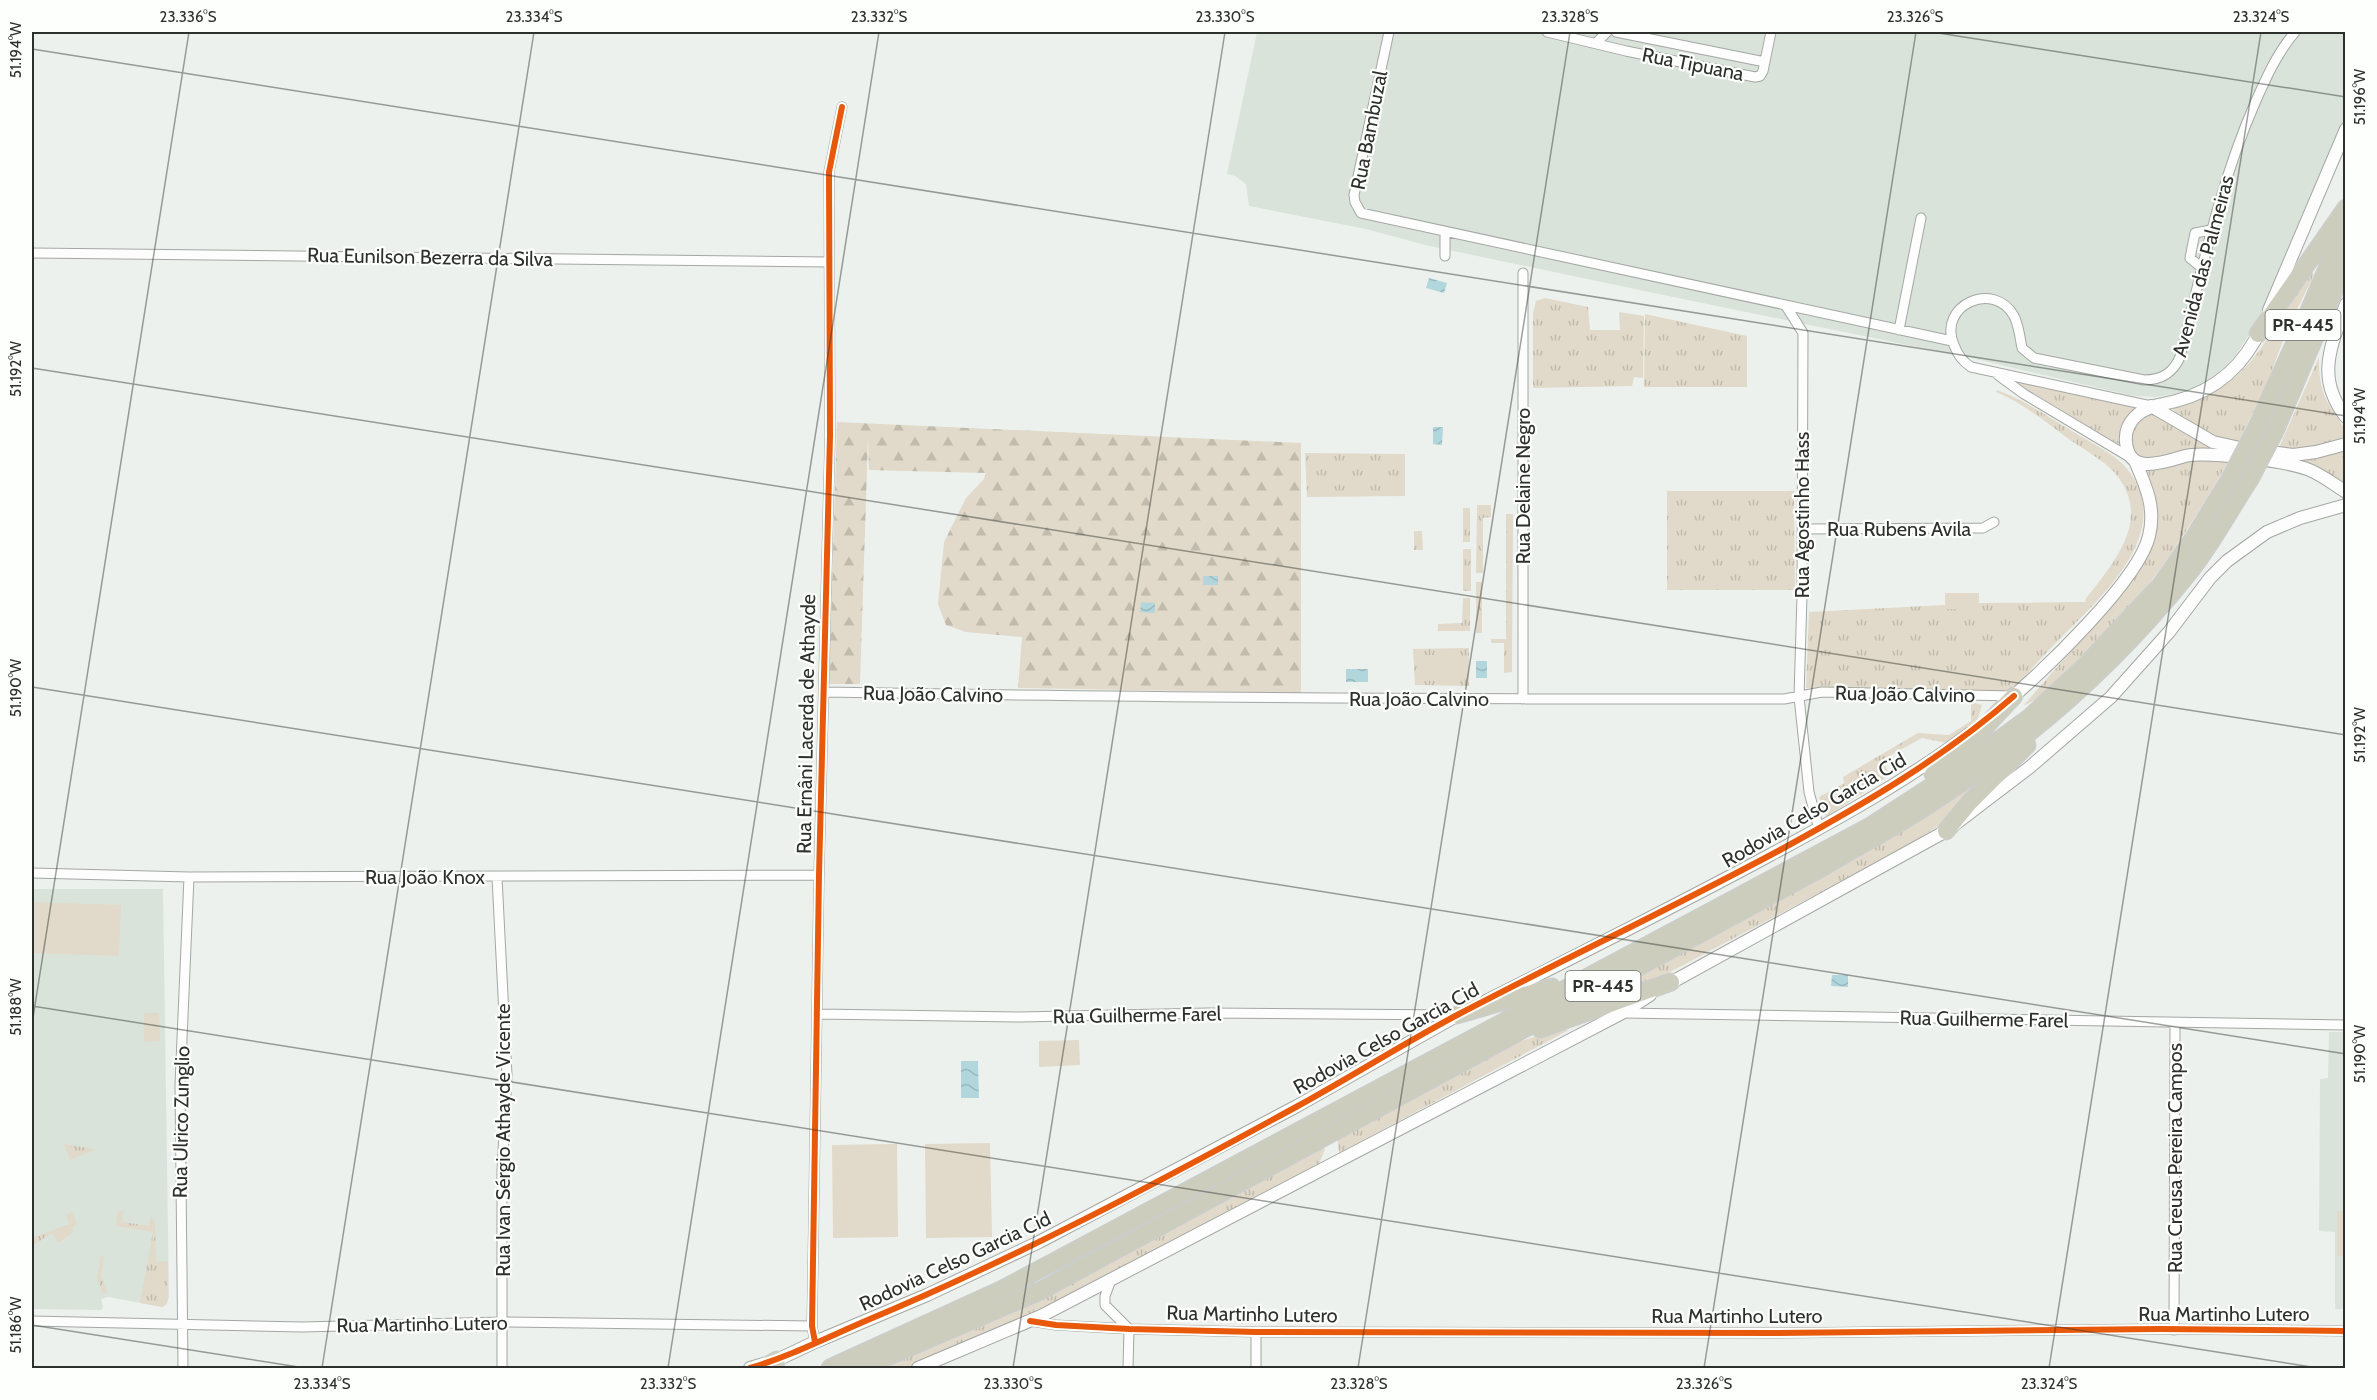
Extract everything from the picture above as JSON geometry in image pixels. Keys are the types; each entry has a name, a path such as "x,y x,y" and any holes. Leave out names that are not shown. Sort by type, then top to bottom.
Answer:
{"highway":[{"path":"2258,334 2346,208"},
{"name":"Rodovia Celso Garcia Cid","path":"830,1368 1001,1290 1869,827 1963,766 2029,718 2084,667 2160,586 2196,536 2258,425 2346,224"},
{"name":"PR-445","path":"861,1368 1040,1291 1508,1038 1823,867 1937,800 2020,740 2077,693 2133,638 2189,573 2250,479 2275,431 2346,263"},
{"path":"1946,831 1970,802 2077,693"},
{"path":"1869,827 1970,743 2014,696"},
{"path":"1457,1015 1588,976"},
{"path":"1508,1038 1540,1029 1671,982"}],"street":[{"name":"Rua Bambuzal","path":"1389,32 1355,202 1361,213 1952,341"},
{"name":"Rua Tipuana","path":"1547,32 1753,76 1761,74 1771,32"},
{"path":"1596,43 1607,32"},
{"path":"1616,32 1765,62"},
{"name":"Avenida das Palmeiras","path":"1952,341 1952,322 1958,310 1969,302 1988,298 2007,307 2017,324 2022,348 2030,356 2144,380 2159,378 2172,371 2180,357 2223,184 2247,120 2272,65 2295,32"},
{"name":"Rua Ernâni Lacerda de Athayde","path":"815,1342 812,1326 819,875 830,436 829,172 842,107"},
{"path":"2151,406 2193,397 2221,381 2242,362 2258,334 2346,129"},
{"path":"1899,330 1921,218"},
{"path":"2202,268 2190,258 2195,233 2211,230"},
{"path":"1445,233 1445,256"},
{"name":"Rua Eunilson Bezerra da Silva","path":"32,253 829,262"},
{"name":"Rua Delaine Negro","path":"1523,273 1523,699"},
{"name":"PR-445","path":"2346,304 2330,350 2327,373 2331,393 2346,417"},
{"name":"Rua Agostinho Hass","path":"1786,306 1803,333 1803,529 1799,697 1809,792 1819,829"},
{"path":"1952,341 1958,354 1971,367 2151,406 2213,442 2227,446 2293,455 2346,444"},
{"path":"1993,372 2024,394 2135,461 2157,465 2189,455 2210,454 2293,466 2315,472 2346,492"},
{"name":"Rodovia Celso Garcia Cid","path":"750,1368 770,1364 815,1342 927,1295 1039,1242 1298,1106 1457,1015 1683,903 1885,792 1943,753 1975,730 2014,696 2088,623 2142,553 2149,538 2152,510 2148,489 2127,448 2127,430 2136,416 2151,406"},
{"name":"PR-445","path":"918,1368 1030,1321 1111,1280 1622,1013 1671,982 1946,831 2030,767 2111,697 2169,632 2210,578 2227,561 2267,532 2300,519 2346,506"},
{"name":"Rua Rubens Avila","path":"1803,529 1983,528 1994,522"},
{"name":"Rua João Calvino","path":"824,692 1158,698 1784,699 1822,692 2014,696"},
{"name":"Rua João Knox","path":"32,873 497,877 819,875"},
{"name":"Rua Ulrico Zunglio","path":"183,1368 180,1085 189,876"},
{"name":"Rua Ivan Sérgio Athayde Vicente","path":"497,877 507,1075 502,1171 502,1368"},
{"name":"Rua Guilherme Farel","path":"818,1014 1020,1017 1209,1013 1457,1015"},
{"name":"Rua Guilherme Farel","path":"1622,1013 2346,1025"},
{"name":"Rua Creusa Pereira Campos","path":"2174,1330 2175,1023"},
{"path":"1111,1280 1105,1296 1105,1305 1130,1329 1128,1368"},
{"name":"Rua Martinho Lutero","path":"32,1321 122,1321 182,1326 302,1327 502,1322 812,1326"},
{"name":"Rua Martinho Lutero","path":"1030,1321 1056,1325 1130,1329 1256,1332 2346,1331"},
{"path":"1256,1332 1256,1368"}],"shaded area":[{"path":"1257,32 2345,32 2345,119 2268,299 2236,355 2219,372 2201,385 2179,393 2156,397 2133,396 1971,358 1425,245 1366,229 1249,206 1246,184 1235,176 1227,174"},
{"path":"32,889 163,889 169,1297 167,1304 163,1307 108,1297 101,1299 103,1308 101,1310 32,1309"},
{"path":"2329,1032 2345,1032 2345,1309 2335,1309 2335,1232 2319,1231 2320,1079 2328,1078"}],"green space":[{"path":"2309,272 2314,273 2311,281 2287,330 2266,386 2238,443 2215,437 2174,411 2173,408 2201,398 2223,386 2241,372 2269,337"},
{"path":"1545,298 1588,307 1590,330 1620,330 1619,312 1644,316 1643,378 1634,377 1632,386 1533,388 1533,314 1536,301"},
{"path":"1645,314 1747,336 1747,387 1644,387"},
{"path":"2319,357 2322,388 2329,405 2342,425 2345,439 2312,448 2278,450"},
{"path":"2019,381 2135,408 2122,446 2021,386"},
{"path":"1997,390 2028,404 2104,450 2128,470 2141,495 2143,519 2137,544 2124,567 2107,590 2011,692 1806,688 1809,612 1984,603 2086,602 2085,600 2117,556 2130,524 2131,507 2126,490 2115,473 2099,459 2016,402 1996,392"},
{"path":"2151,414 2156,414 2211,447 2187,451 2162,459 2143,457 2133,448 2132,435 2139,422"},
{"path":"837,422 1301,443 1301,693 1018,688 1022,637 966,632 946,625 938,604 944,542 966,498 984,479 986,473 869,470 868,437 860,684 829,684"},
{"path":"2345,450 2345,488 2298,459 2325,456"},
{"path":"1305,453 1405,454 1405,496 1307,497"},
{"path":"2215,459 2228,462 2191,523 2149,584 2102,640 2037,698 2024,705 2121,593 2153,543 2157,509 2152,485 2145,470 2159,470 2193,460"},
{"path":"1667,491 1794,491 1795,590 1667,590"},
{"path":"1477,505 1491,505 1491,517 1483,518 1483,573 1476,573"},
{"path":"1463,508 1470,508 1470,542 1463,542"},
{"path":"1506,514 1513,514 1512,672 1504,673 1504,643 1491,643 1491,639 1506,639"},
{"path":"1414,531 1422,531 1423,550 1414,550"},
{"path":"1463,549 1471,549 1471,591 1463,591"},
{"path":"1476,582 1482,582 1482,633 1476,633"},
{"path":"1945,593 1979,593 1979,609 1945,609"},
{"path":"1463,598 1470,598 1470,631 1438,631 1438,624 1462,623"},
{"path":"1469,648 1469,686 1415,685 1413,649"},
{"path":"1421,655 1462,655 1461,680 1421,681"},
{"path":"1971,702 1982,705 1977,722 1947,743 1922,738 1882,760 1890,775 1826,817 1819,797 1844,783 1843,777 1918,733 1949,735 1971,721"},
{"path":"1995,769 1947,820 1904,848 1638,989 1551,1023"},
{"path":"32,902 121,905 119,956 32,953"},
{"path":"144,1013 159,1013 160,1041 144,1042"},
{"path":"1554,1030 1569,1030 1339,1153 1337,1136 1510,1045"},
{"path":"1079,1040 1080,1065 1039,1067 1039,1041"},
{"path":"990,1143 992,1237 926,1238 925,1144"},
{"path":"64,1144 94,1149 97,1149 70,1160"},
{"path":"897,1144 898,1237 833,1238 832,1145"},
{"path":"1322,1145 1325,1149 1319,1164 995,1331 907,1368 869,1368"},
{"path":"118,1211 123,1211 122,1222 149,1226 151,1216 155,1222 156,1262 168,1261 168,1300 163,1307 140,1303 153,1232 116,1226"},
{"path":"2337,1211 2345,1211 2345,1256 2337,1256"},
{"path":"72,1212 77,1223 73,1227 73,1233 58,1243 52,1233 32,1246 32,1238 69,1224 66,1215"},
{"path":"101,1256 104,1257 101,1275 107,1292 103,1294 97,1277"}],"water":[{"path":"1429,278 1447,283 1444,293 1426,288"},
{"path":"1433,427 1443,427 1442,445 1433,444"},
{"path":"1203,576 1218,576 1218,585 1203,585"},
{"path":"1141,602 1155,603 1155,613 1140,612"},
{"path":"1476,661 1487,661 1487,678 1476,678"},
{"path":"1346,669 1368,669 1368,682 1346,682"},
{"path":"1832,975 1848,975 1848,987 1831,986"},
{"path":"961,1061 978,1061 979,1098 961,1098"}],"cycle path":[{"path":"815,1342 812,1326 819,875 830,436 829,172 842,107"},
{"path":"750,1368 780,1358 979,1271 1191,1164 1317,1096 1459,1014 1740,871 1842,815 1902,779 1959,740 2014,696"},
{"path":"1030,1321 1056,1325 1129,1329 1256,1332 1775,1333 2161,1329 2346,1331"}]}
